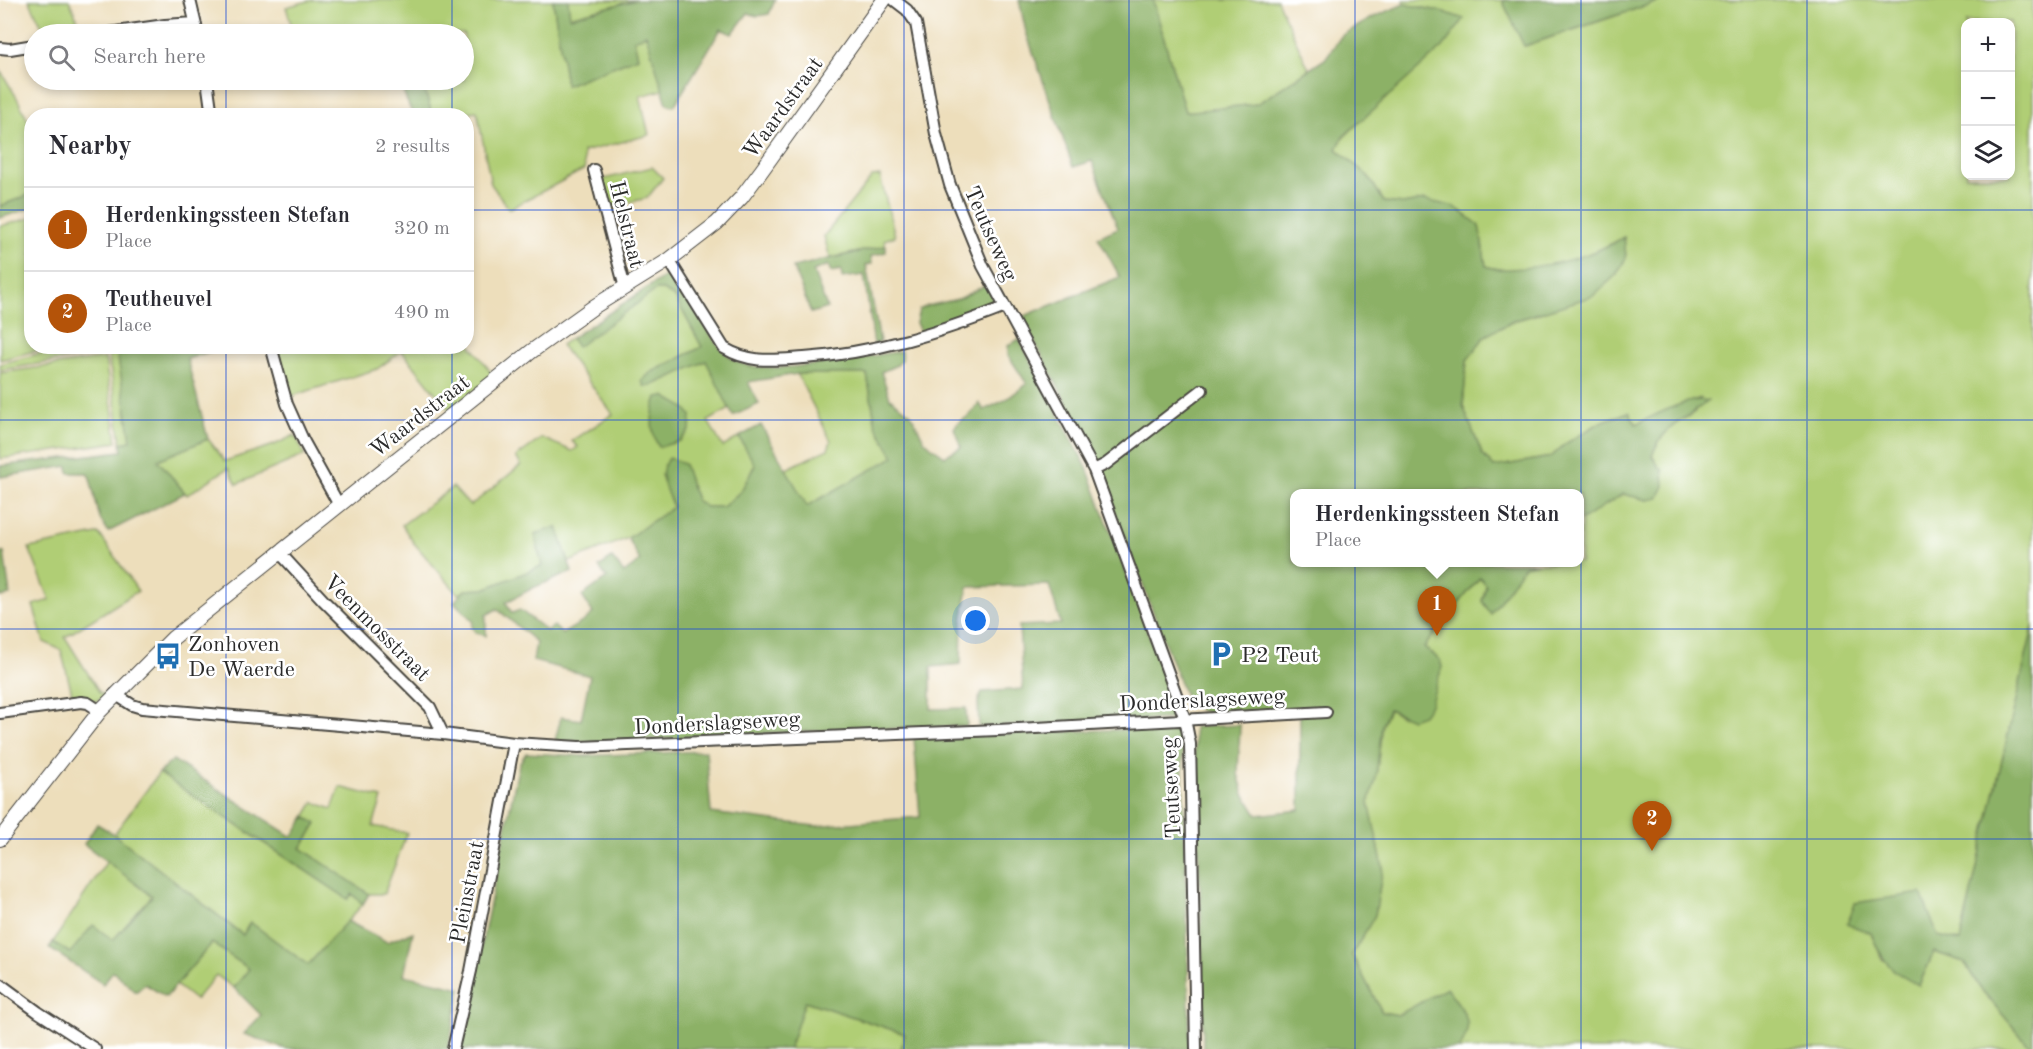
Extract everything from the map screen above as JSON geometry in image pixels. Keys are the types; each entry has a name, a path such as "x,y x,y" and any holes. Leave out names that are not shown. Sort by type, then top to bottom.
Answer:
{"street":[{"path":"180,24 195,23 190,0"},
{"name":"Waardstraat","path":"0,838 100,711 173,638 532,351 566,326 669,260 717,223 741,198 884,0"},
{"name":"Teutseweg","path":"894,0 907,10 916,23 936,134 950,185 983,266 1094,470 1185,719 1190,744 1197,1049"},
{"path":"0,48 24,47"},
{"path":"208,90 211,108"},
{"name":"Helstraat","path":"594,170 625,288"},
{"path":"669,260 724,348 739,356 762,360 819,357 874,349 957,326 1005,307"},
{"path":"273,354 287,404 304,442 339,505"},
{"path":"1094,470 1106,465 1202,390"},
{"name":"Veenmosstraat","path":"279,552 324,602 430,707 443,734"},
{"name":"Donderslagseweg","path":"115,694 132,705 142,708 579,747 998,730 1326,712"},
{"path":"0,713 81,702 88,703 100,711"},
{"name":"Pleinstraat","path":"453,1049 471,971 514,742"},
{"path":"0,984 94,1049"}],"green space":[{"path":"29,0 69,0 80,24 41,24"},
{"path":"312,0 553,0 566,85 638,57 634,40 647,34 663,90 640,96 649,135 583,152 585,169 509,209 491,184 477,111 474,111 474,108 430,108 424,90 474,90 474,24 291,24 286,7"},
{"path":"553,0 568,0 570,17 636,0 775,0 769,14 757,16 748,13 732,34 721,29 674,106 667,104 646,34 634,40 638,57 566,85"},
{"path":"568,0 636,0 569,17"},
{"path":"1019,0 1153,0 1185,112 1257,104 1325,59 1342,35 1404,4 1444,12 1464,19 1443,47 1343,137 1337,149 1369,177 1384,202 1403,204 1425,200 1455,207 1479,225 1486,266 1495,269 1509,269 1550,264 1588,254 1624,237 1626,258 1616,275 1593,296 1513,321 1485,336 1467,360 1463,406 1482,454 1494,467 1551,457 1565,444 1601,422 1629,412 1636,424 1682,404 1692,401 1708,401 1668,430 1657,446 1652,456 1663,470 1664,486 1658,498 1648,500 1623,494 1584,518 1584,489 1290,489 1290,567 1523,567 1491,614 1482,601 1486,586 1480,577 1424,647 1440,660 1442,667 1430,705 1423,715 1412,719 1389,709 1382,725 1376,778 1369,803 1383,867 1375,915 1352,955 1382,1012 1398,1015 1447,988 1466,1017 1467,1031 1459,1049 1203,1049 1202,945 1194,727 1240,725 1238,774 1244,794 1257,815 1300,810 1300,711 1219,715 1201,711 1187,701 1093,454 1022,317 1120,277 1098,237 1118,228 1092,161 1073,167 1026,32"},
{"path":"1153,0 1277,0 1309,69 1257,104 1185,112"},
{"path":"1403,0 1506,0 1503,2 1525,46 1663,0 2033,0 2033,627 1960,942 1938,936 1871,933 1882,959 1919,985 1934,952 1964,962 1980,988 2032,1049 1459,1049 1463,1043 1398,1015 1382,1012 1352,955 1375,915 1383,867 1368,803 1376,778 1382,725 1389,709 1401,716 1440,660 1424,647 1481,576 1486,586 1482,601 1491,614 1523,567 1584,567 1584,517 1623,494 1648,500 1659,467 1652,456 1658,440 1672,426 1695,412 1701,398 1636,424 1629,412 1601,422 1565,444 1551,457 1494,467 1482,454 1463,406 1467,360 1485,336 1513,321 1538,314 1616,275 1626,258 1624,237 1600,250 1559,263 1511,270 1486,266 1478,225 1425,200 1403,204 1384,202 1369,177 1337,149 1343,138 1463,20 1444,12 1404,4"},
{"path":"1506,0 1663,0 1524,46 1503,2"},
{"path":"0,70 24,112 24,197 0,206"},
{"path":"402,90 424,90 430,108 410,108"},
{"path":"652,167 663,178 647,198 606,208 600,180"},
{"path":"880,176 895,236 884,240 886,246 830,258 824,236 872,177"},
{"path":"24,197 24,210 0,218 0,206"},
{"path":"24,220 24,354 0,360 0,226"},
{"path":"886,246 886,252 871,256 872,264 866,265 880,342 874,344 864,275 842,278 841,270 831,272 828,265 813,271 827,308 811,313 793,267"},
{"path":"668,274 672,276 719,346 728,356 740,363 754,366 795,366 901,351 902,360 897,365 881,372 890,398 911,414 924,440 945,456 961,447 954,428 961,420 968,417 979,403 984,410 1005,400 1027,384 1008,355 1008,346 1019,339 1087,468 1174,702 1175,714 1169,719 979,727 978,702 982,692 1023,689 1019,626 1061,624 1049,585 968,587 962,621 961,664 931,667 931,709 966,708 967,726 602,742 555,741 561,717 581,720 590,676 533,661 536,642 497,609 486,615 486,636 475,632 472,627 473,621 454,602 465,590 484,589 542,566 535,534 557,527 572,572 506,602 512,613 520,610 547,631 554,626 562,634 593,613 582,596 607,578 599,567 612,558 624,573 640,561 628,538 673,507 663,476 665,464 669,458 684,464 696,500 706,507 723,507 741,491 755,465 739,437 761,425 807,506 894,457 876,426 867,374 797,374 748,382 759,404 733,416 706,361 651,386 644,386 642,381 650,373 702,347 675,297 663,290 656,290 577,347 571,338"},
{"path":"986,285 993,295 993,307 921,334 916,323 919,310 958,299"},
{"path":"656,290 663,290 675,297 702,347 650,373 651,386 706,360 730,409 708,421 723,447 739,437 755,464 741,491 723,507 706,507 696,500 691,486 661,475 673,507 628,538 569,562 557,528 535,534 542,566 484,589 465,590 459,595 413,542 402,525 453,487 470,506 521,465 516,457 542,438 572,451 578,447 572,441 613,414 561,345 571,338 577,346"},
{"path":"474,349 494,376 449,410 404,354 474,354"},
{"path":"38,354 67,354 69,359 0,370 0,364"},
{"path":"67,354 99,354 69,359"},
{"path":"108,354 118,354 132,441 121,443"},
{"path":"117,354 203,354 187,359 208,439 158,460 185,493 108,532 100,519 87,473 69,473 68,466 0,477 0,466 122,451 121,443 131,441"},
{"path":"276,354 398,354 377,369 289,397"},
{"path":"105,358 117,442 0,459 0,373"},
{"path":"797,374 867,374 876,426 895,457 807,507 786,469 828,449 831,441"},
{"path":"664,396 685,408 691,415 690,430 680,441 659,447 652,429 652,416 657,397"},
{"path":"295,435 305,455 237,484 228,468 187,495 157,460 208,439 225,461 274,445"},
{"path":"100,535 138,591 65,637 100,693 108,695 96,701 74,701 61,650 44,642 33,605 50,600 29,548"},
{"path":"4,552 10,595 0,597 0,553"},
{"path":"2033,627 2032,1049 1980,988 1964,962 1934,952 1919,985 1889,965 1879,952 1871,933 1847,924 1855,903 1921,893 1938,936 1960,941"},
{"path":"1179,728 1182,732 1190,1049 901,1049 905,1034 805,1001 789,1049 460,1049 519,764 526,753 583,756 706,751 711,813 815,826 920,817 914,737"},
{"path":"173,760 292,837 305,817 317,824 301,848 369,894 363,904 352,894 348,899 159,773"},
{"path":"159,773 348,899 352,894 363,904 308,965 250,922 243,935 114,834"},
{"path":"340,787 382,798 373,826 407,833 384,894 369,894 301,848 317,824 305,817 314,802 332,809"},
{"path":"97,824 114,834 243,935 250,922 308,965 347,921 387,942 413,932 404,975 461,988 448,1049 286,1049 244,1034 261,1015 234,988 249,969 212,943 166,997 145,984 136,992 113,971 103,984 49,948 53,942 70,953 93,925 113,940 152,896 84,844"},
{"path":"107,861 152,896 113,940 69,953 53,942"},
{"path":"212,943 249,969 234,988 216,975 195,1000 176,985"},
{"path":"805,1001 905,1034 901,1049 789,1049"}],"place":[{"name":"Herdenkingssteen Stefan","path":"1437,636"},
{"name":"P2 Teut","path":"1221,654"},
{"name":"Zonhoven De Waerde","path":"168,656"},
{"name":"Teutheuvel","path":"1652,851"}]}
